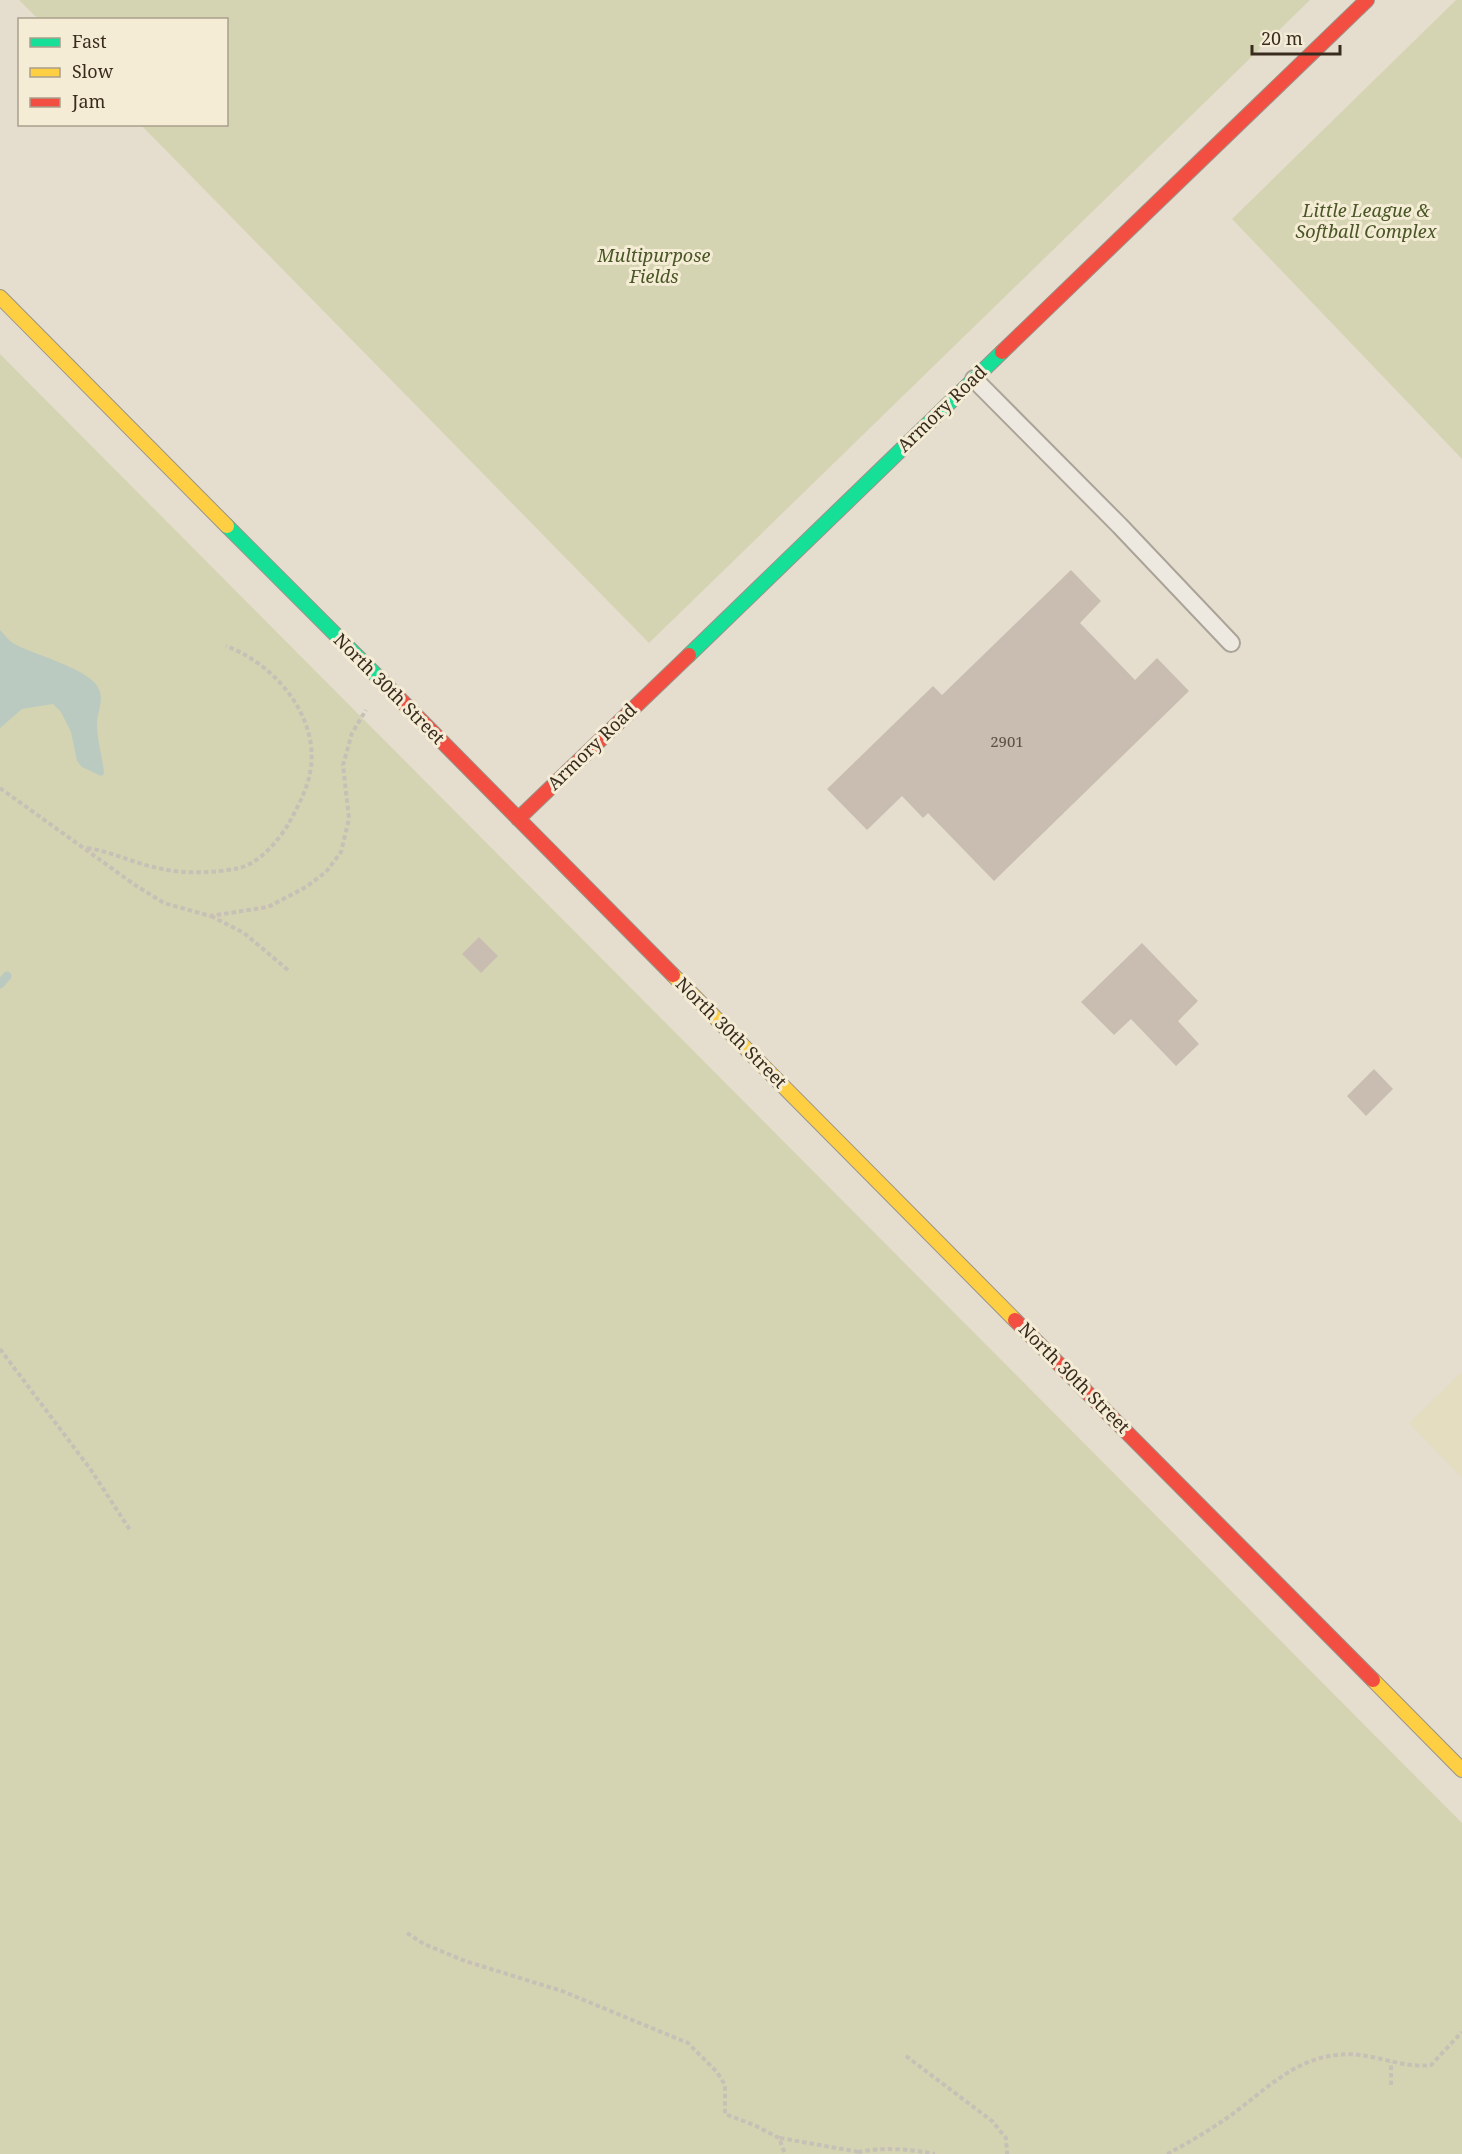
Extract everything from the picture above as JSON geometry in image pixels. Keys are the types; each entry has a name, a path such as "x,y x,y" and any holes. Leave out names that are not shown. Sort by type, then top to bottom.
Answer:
{"main road":[{"name":"Armory Road","path":"518,819 1367,0"},
{"name":"North 30th Street","path":"0,297 1462,1770"}],"lane":[{"path":"974,379 1120,526 1231,643"}],"path":[{"path":"85,847 162,869 202,872 241,868 262,855 280,838 298,806 310,773 311,739 298,707 286,689 260,664 238,650 226,646"},
{"path":"210,916 268,907 306,887 326,872 341,852 349,819 343,765 352,734 382,682"},
{"path":"0,788 135,885 164,903 210,916 244,933 288,970"},
{"path":"0,1349 91,1470 130,1530"},
{"path":"407,1933 424,1944 465,1961 562,1991 688,2043 717,2072 725,2085 725,2114 779,2138 857,2153 875,2149 935,2154"},
{"path":"1167,2154 1187,2144 1303,2062 1337,2054 1374,2056 1416,2067 1431,2065 1462,2032"},
{"path":"906,2056 993,2121 1006,2138 1007,2154"},
{"path":"1391,2062 1391,2085"},
{"path":"779,2138 785,2154"}],"shaded area":[{"path":"0,630 13,643 62,663 87,676 96,684 101,696 97,730 104,774 101,776 82,767 77,761 71,732 61,712 53,704 22,709 0,728"},
{"path":"1462,1372 1462,1478 1409,1423"}],"green space":[{"name":"Multipurpose Fields","path":"19,0 1310,0 649,643 142,126 228,126 228,18 37,18"},
{"name":"Little League & Softball Complex","path":"1456,0 1462,0 1462,459 1232,219"},
{"path":"0,354 1462,1823 1462,2154 0,2154"}],"building":[{"path":"1071,570 1101,601 1080,623 1135,680 1157,658 1189,691 994,881 928,813 923,818 902,796 867,830 827,789 933,686 942,695"},
{"path":"479,937 498,956 481,973 462,954"},
{"path":"1142,943 1198,1001 1178,1021 1199,1044 1176,1066 1131,1019 1114,1035 1081,1002"},
{"path":"1374,1069 1393,1089 1366,1116 1347,1096"}],"waterway":[{"path":"0,984 7,976"}],"traffic: fast":[{"path":"689,655 1002,352"},
{"path":"227,526 389,688"}],"traffic: slow":[{"path":"0,297 227,526"},
{"path":"673,975 1015,1320"},
{"path":"1373,1680 1462,1770"}],"traffic: jam":[{"path":"1002,352 1367,0"},
{"path":"518,819 689,655"},
{"path":"389,688 673,975"},
{"path":"1015,1320 1373,1680"}]}
